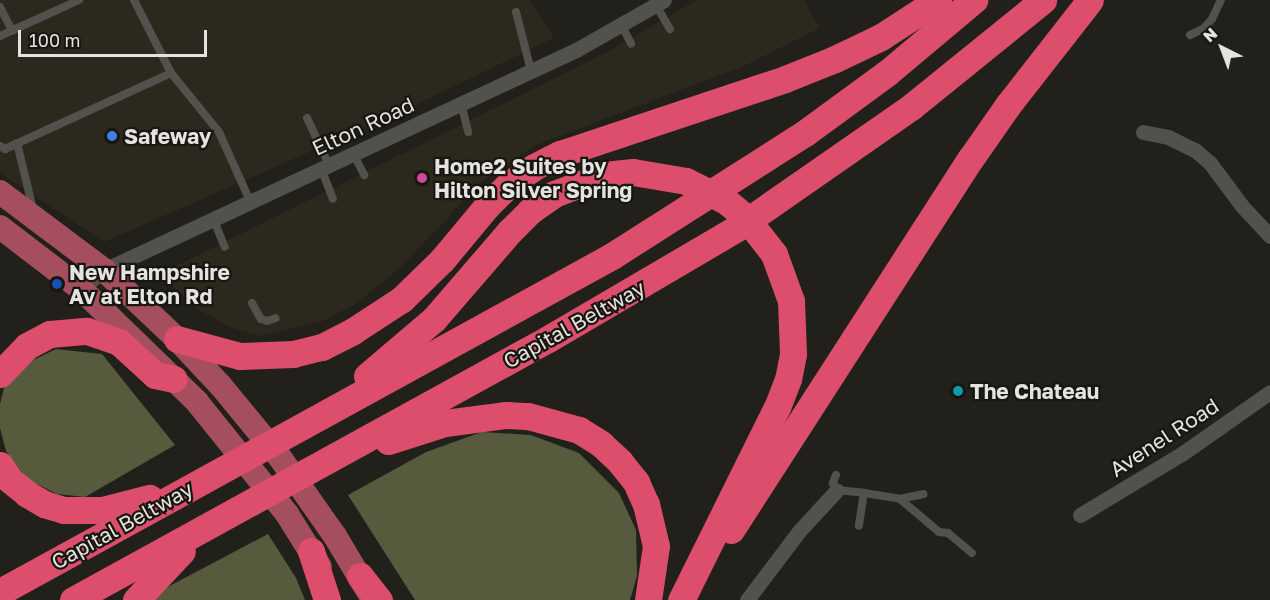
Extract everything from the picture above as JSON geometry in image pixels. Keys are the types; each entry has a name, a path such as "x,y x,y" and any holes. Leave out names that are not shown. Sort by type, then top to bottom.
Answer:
{"highway":[{"path":"177,339 240,356 293,354 322,347 353,332 402,299 442,260 487,206 509,184 534,167 560,154 785,79 881,37 938,0"},
{"name":"Capital Beltway","path":"0,592 602,262 710,196 805,133 887,73 974,0"},
{"name":"Capital Beltway","path":"73,600 633,292 737,228 911,107 1043,0"},
{"path":"688,600 971,158 1008,105 1090,0"},
{"path":"305,424 414,338 510,231 530,211 554,194 604,175 633,172 662,175 686,181 726,201 746,218 774,254 791,301 793,354 788,379 681,600"},
{"path":"0,374 27,346 50,334 87,331 118,342 155,375 174,379"},
{"path":"332,458 445,423 475,417 528,416 579,430 601,444 620,462 636,482 646,504 656,546 648,600"},
{"path":"0,465 10,480 44,504 83,511 136,503 204,479"},
{"path":"136,600 171,561 230,513"},
{"path":"311,551 327,600"},
{"path":"360,576 379,600"}],"main road":[{"path":"0,192 34,215 104,270 177,339 250,419 281,459 360,576 373,600"},
{"path":"0,227 81,289 197,402 256,474 311,551 339,600"}],"street":[{"name":"Elton Road","path":"81,289 104,270 576,50 660,2"},
{"path":"1143,132 1168,138 1195,150 1210,163 1242,206 1270,236"},
{"name":"Avenel Road","path":"1080,515 1183,453 1270,392"},
{"path":"747,600 836,483"}],"lane":[{"path":"0,36 79,0"},
{"path":"134,0 171,73 219,132 250,201"},
{"path":"1190,35 1203,29 1212,19 1221,0"},
{"path":"660,2 670,29"},
{"path":"0,7 12,31"},
{"path":"516,12 531,71"},
{"path":"621,24 631,44"},
{"path":"0,146 4,149 171,73"},
{"path":"461,103 468,132"},
{"path":"307,118 325,167 333,198"},
{"path":"17,143 34,215"},
{"path":"353,153 364,175"},
{"path":"213,218 225,247"},
{"path":"252,303 261,319 267,321 276,318"},
{"path":"836,483 864,493 900,499 923,495"},
{"path":"859,526 864,493"},
{"path":"900,499 939,532 948,533 972,553"}],"shaded area":[{"path":"0,0 530,0 554,38 401,112 104,242 0,173"},
{"path":"697,0 804,0 820,28 744,66 536,145 483,180 404,264 359,302 323,321 261,336 232,328 196,308 160,274 609,51"}],"green space":[{"path":"56,349 102,354 175,445 85,497 57,494 27,479 6,451 0,428 0,404 4,388 25,364"},
{"path":"482,432 531,435 579,453 619,493 636,530 637,576 630,600 415,600 348,495 426,452"},
{"path":"268,534 296,578 305,600 153,600 158,592"}],"place":[{"name":"Safeway","path":"112,136"},
{"name":"Home2 Suites by Hilton Silver Spring","path":"422,178"},
{"name":"New Hampshire Av at Elton Rd","path":"57,284"},
{"name":"The Chateau","path":"958,391"}]}
